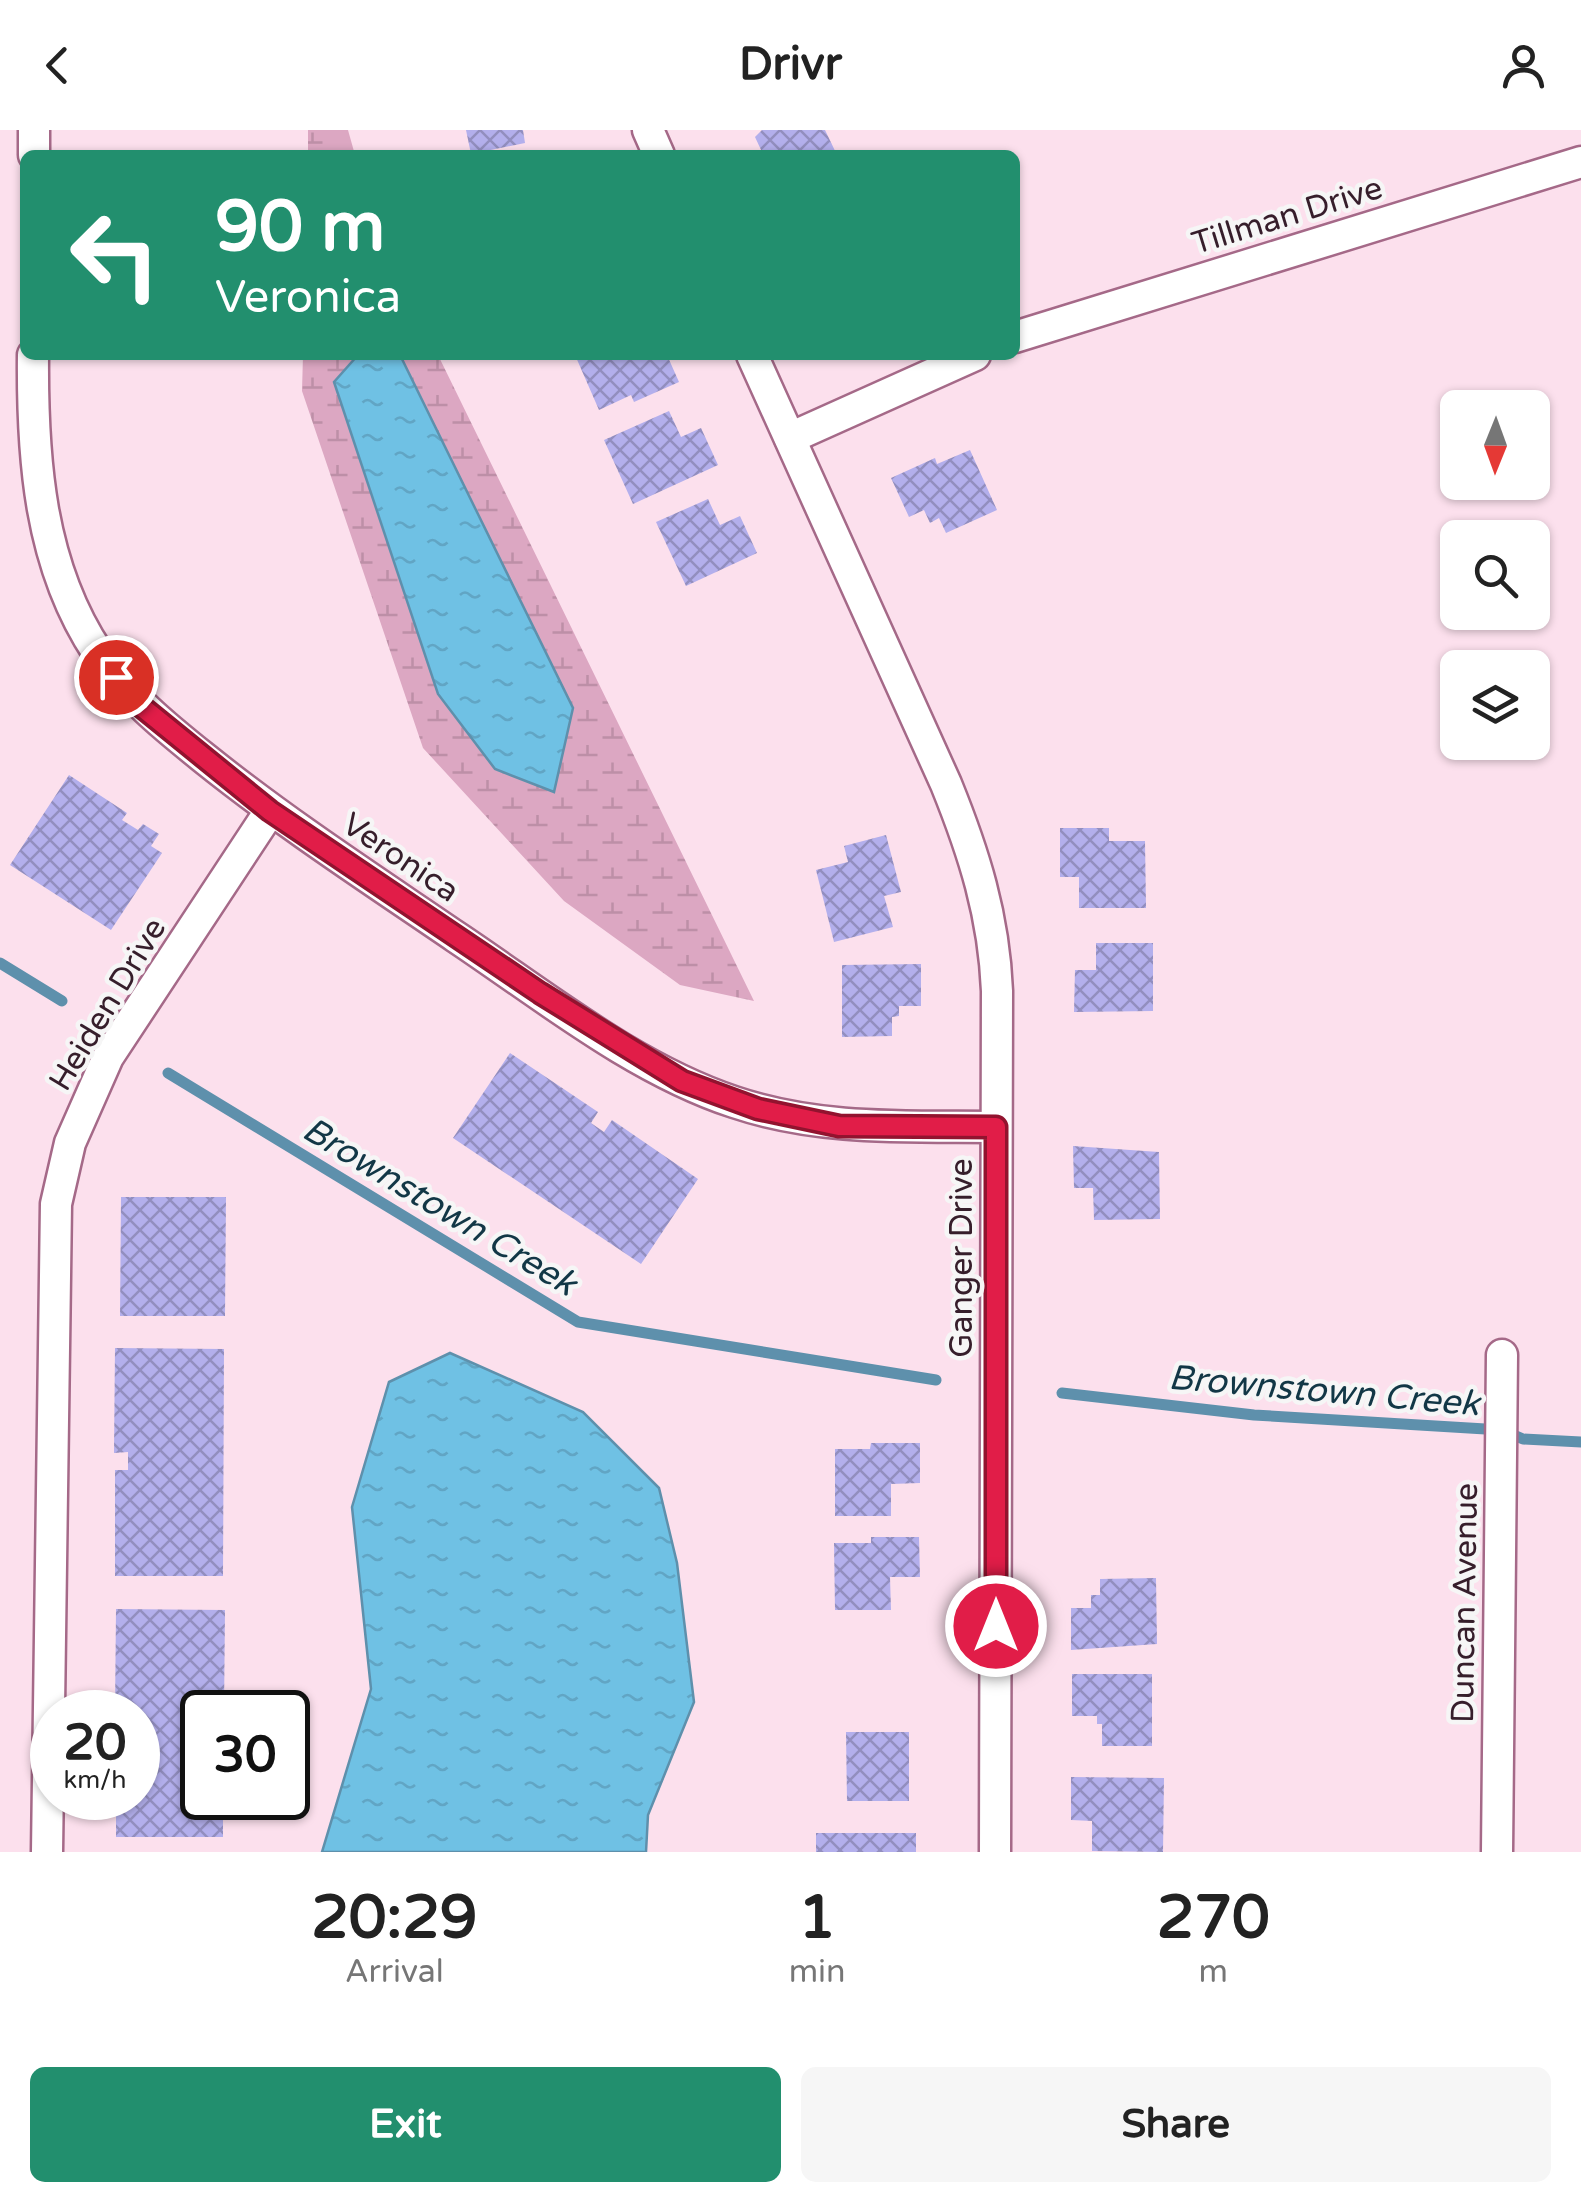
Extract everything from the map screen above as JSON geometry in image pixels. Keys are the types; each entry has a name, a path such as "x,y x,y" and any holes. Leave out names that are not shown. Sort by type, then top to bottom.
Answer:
{"street":[{"name":"Tillman Drive","path":"1020,335 1581,162"},
{"name":"Veronica","path":"33,360 32,439 40,504 69,595 96,651 137,703 270,811 540,993 682,1081 750,1107 839,1126 996,1127"},
{"name":"Ganger Drive","path":"754,360 974,853 996,959 995,1852"},
{"path":"790,438 964,360"},
{"name":"Heiden Drive","path":"47,1852 56,1204 70,1144 108,1058 270,811"},
{"name":"Duncan Avenue","path":"1496,1852 1502,1356"}],"green space":[{"path":"308,130 348,130 354,150 308,150"},
{"path":"303,360 354,360 334,382 453,466 402,360 440,360 754,1001 680,985 564,901 423,748 302,391"}],"water":[{"path":"354,360 402,360 573,708 554,792 495,769 438,694 334,382"},
{"path":"450,1353 583,1412 659,1488 677,1563 694,1702 648,1815 646,1852 322,1852 371,1689 352,1507 389,1382"}],"building":[{"path":"466,130 523,130 525,143 470,150"},
{"path":"762,130 825,130 835,150 761,150 755,137"},
{"path":"577,360 669,360 679,382 634,402 631,395 599,410"},
{"path":"669,411 681,437 701,428 718,465 633,504 604,440"},
{"path":"970,450 997,510 946,533 939,518 930,523 924,510 909,517 891,478 935,458 937,464"},
{"path":"708,499 720,525 740,516 757,553 686,586 656,522"},
{"path":"69,775 127,813 122,820 138,830 143,824 159,834 151,846 162,853 111,930 10,865"},
{"path":"1060,828 1109,828 1109,841 1145,841 1146,908 1079,908 1079,877 1060,877"},
{"path":"886,835 901,892 884,896 893,927 834,942 816,870 848,862 844,846"},
{"path":"1096,943 1153,943 1153,1011 1074,1012 1075,970 1096,970"},
{"path":"921,964 921,1006 899,1006 899,1016 892,1017 892,1036 842,1037 842,965"},
{"path":"510,1053 598,1112 591,1123 604,1132 612,1120 698,1179 641,1264 453,1138"},
{"path":"1073,1146 1159,1152 1160,1219 1094,1220 1093,1188 1074,1188"},
{"path":"121,1197 226,1197 225,1316 120,1316"},
{"path":"115,1348 224,1349 223,1576 115,1576 115,1470 128,1470 128,1452 114,1453"},
{"path":"871,1443 920,1443 920,1483 891,1484 891,1516 835,1516 835,1449 870,1449"},
{"path":"871,1537 919,1537 920,1577 890,1577 891,1610 835,1610 834,1543 871,1543"},
{"path":"1156,1578 1157,1644 1071,1650 1071,1608 1091,1608 1091,1595 1100,1595 1100,1579"},
{"path":"116,1609 225,1610 224,1690 180,1690 180,1820 223,1820 223,1837 116,1837 116,1820 160,1820 160,1690 115,1690"},
{"path":"1072,1674 1152,1674 1152,1746 1102,1746 1102,1724 1097,1724 1097,1716 1072,1716"},
{"path":"846,1732 909,1732 909,1801 847,1801"},
{"path":"1071,1777 1164,1778 1163,1852 1092,1851 1092,1821 1071,1820"},
{"path":"816,1833 916,1833 916,1852 816,1852"}],"waterway":[{"name":"Brownstown Creek","path":"0,963 62,1001"},
{"name":"Brownstown Creek","path":"168,1073 578,1322 936,1380"},
{"name":"Brownstown Creek","path":"1062,1393 1254,1415 1502,1430 1523,1439 1581,1442"}],"route":[{"path":"116,677 137,703 270,811 540,993 682,1081 733,1102 839,1126 996,1127 996,1626"}]}
